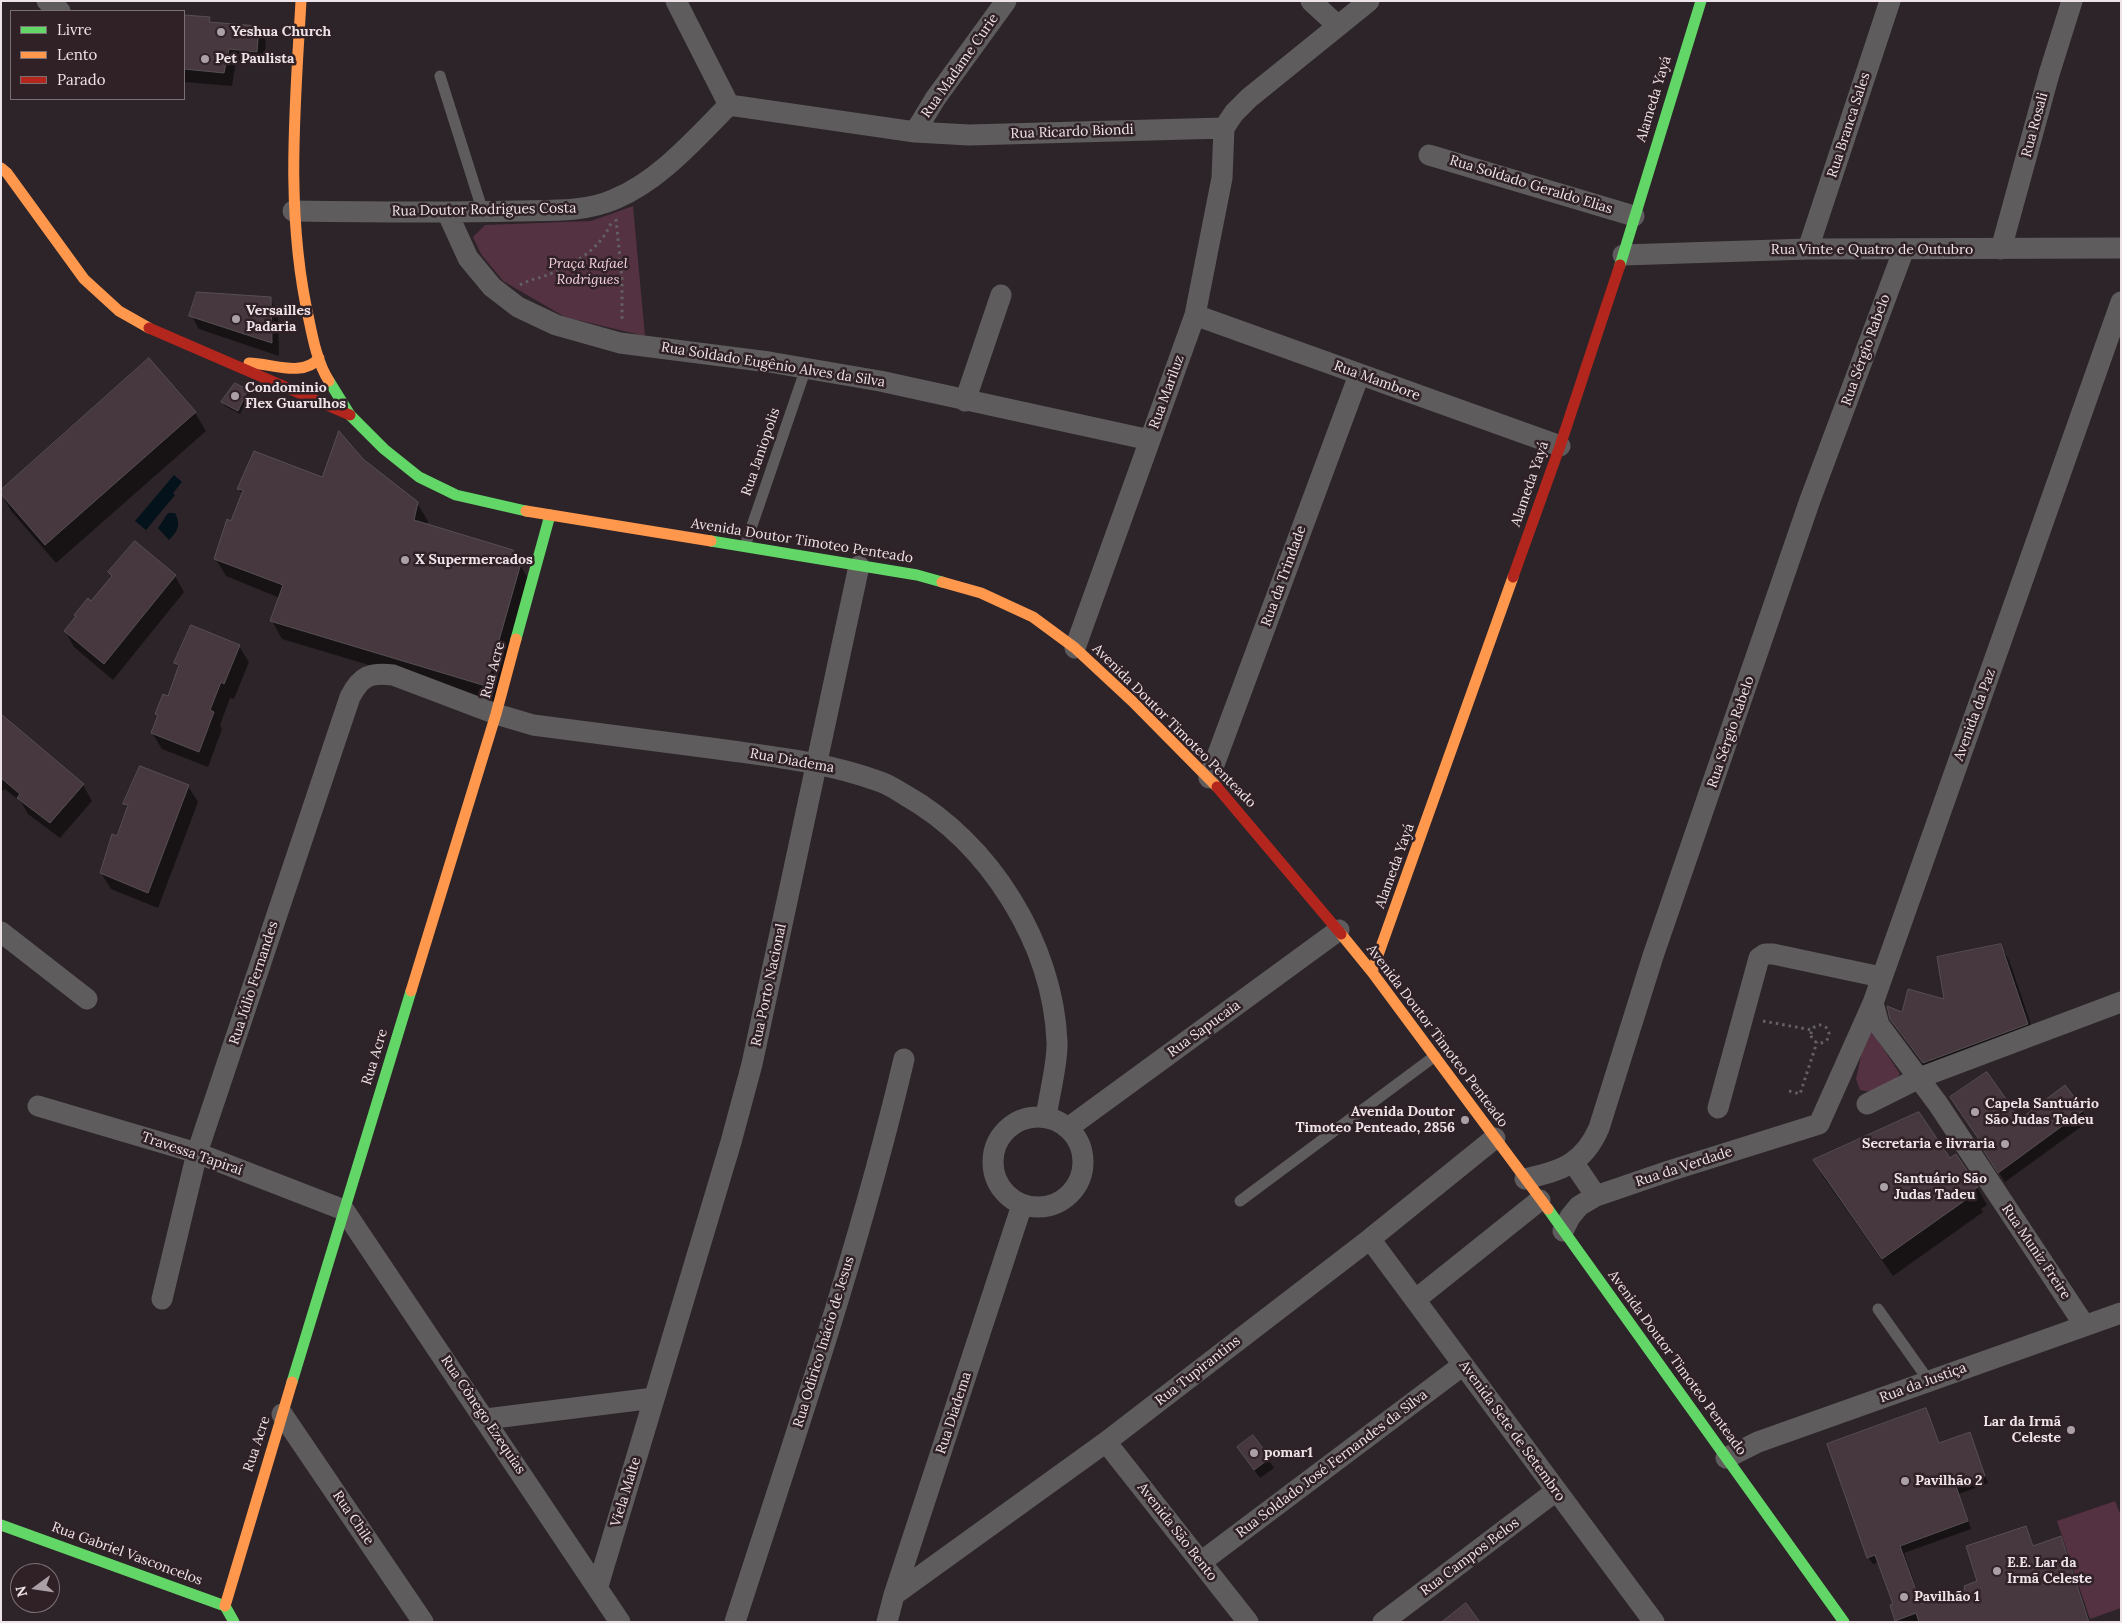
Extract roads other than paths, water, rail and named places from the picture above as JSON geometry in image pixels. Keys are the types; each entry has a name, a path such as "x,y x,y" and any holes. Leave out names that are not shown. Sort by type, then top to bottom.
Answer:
{"street":[{"path":"47,1 59,10"},
{"name":"Avenida Doutor Timoteo Penteado","path":"301,1 293,134 293,211 304,299 319,358 326,377 350,415 384,449 419,477 456,494 495,505 550,515 917,575 981,592 1033,617 1075,648 1228,798 1339,930 1435,1056 1563,1231 1844,1622"},
{"path":"676,1 728,105"},
{"name":"Rua Madame Curie","path":"915,132 935,99 1006,1"},
{"path":"1311,1 1337,25"},
{"path":"1224,128 1234,113 1249,98 1368,1"},
{"name":"Alameda Yayá","path":"1372,972 1560,446 1623,255 1701,1"},
{"name":"Rua Branca Sales","path":"1808,249 1890,1"},
{"name":"Rua Rosali","path":"2001,249 2049,74 2072,1"},
{"name":"Rua Doutor Rodrigues Costa","path":"293,211 483,212 577,209 614,200 645,183 688,146 728,105"},
{"name":"Rua Ricardo Biondi","path":"728,105 915,132 969,135 1224,128"},
{"name":"Rua Mariluz","path":"1075,648 1196,315 1222,178 1224,128"},
{"name":"Rua Soldado Geraldo Elias","path":"1429,155 1634,216"},
{"path":"1,168 84,279 119,311 157,332 350,415"},
{"name":"Rua Soldado Eugênio Alves da Silva","path":"447,212 468,258 492,288 518,307 556,325 620,343 806,368 880,381 1150,440"},
{"name":"Rua Vinte e Quatro de Outubro","path":"1623,255 1808,249 2121,248"},
{"name":"Rua Sérgio Rabelo","path":"1525,1179 1554,1172 1584,1155 1599,1128 1656,947 1807,509 1904,249"},
{"path":"965,400 1001,295"},
{"name":"Avenida da Paz","path":"1819,1124 1873,1003 2121,302"},
{"name":"Rua Mambore","path":"1196,315 1560,446"},
{"path":"235,365 257,362 306,369 314,366 319,358"},
{"name":"Rua da Trindade","path":"1209,778 1359,375"},
{"name":"Rua Acre","path":"225,1606 496,714 550,515"},
{"name":"Rua Porto Nacional","path":"654,1398 728,1152 752,1064 859,566"},
{"name":"Rua Diadema","path":"366,676 379,673 393,675 496,714 533,725 818,763 880,781 920,804 953,829 989,867 1018,911 1042,962 1053,1003 1058,1044 1046,1117"},
{"name":"Rua Júlio Fernandes","path":"162,1299 197,1153 350,697 356,684 366,676"},
{"name":"Rua Sapucaia","path":"1068,1128 1339,930"},
{"path":"1,932 87,999"},
{"path":"1718,1108 1759,958 1765,954 1773,954 1882,977"},
{"path":"1867,1104 1919,1078 2121,1002"},
{"name":"Rua Muniz Freire","path":"1873,1003 1879,1026 1896,1051 1919,1078 2085,1326"},
{"name":"Rua Odirico Inácio de Jesus","path":"735,1622 832,1322 890,1116 904,1059"},
{"name":"Travessa Tapiraí","path":"38,1106 197,1153 344,1210"},
{"path":"1031,1117 1046,1117 1058,1121 1068,1128 1078,1140 1083,1156 1082,1171 1077,1186 1066,1198 1053,1206 1037,1208 1022,1205 1009,1197 999,1186 993,1172 992,1157 996,1143 1005,1130 1017,1121 1031,1117"},
{"name":"Rua da Verdade","path":"1563,1231 1570,1217 1579,1206 1596,1196 1819,1124"},
{"name":"Rua Tupirantins","path":"894,1595 1106,1442 1370,1239 1495,1138"},
{"path":"1573,1162 1596,1196"},
{"path":"1415,1300 1540,1200"},
{"name":"Rua Diadema","path":"887,1622 894,1595 1022,1205"},
{"name":"Rua Cônego Ezequias","path":"344,1210 598,1586 620,1622"},
{"name":"Avenida Sete de Setembro","path":"1370,1239 1654,1622"},
{"name":"Rua da Justiça","path":"1726,1458 1758,1442 2121,1313"},
{"name":"Rua Soldado José Fernandes da Silva","path":"1201,1562 1463,1366"},
{"path":"486,1419 654,1398"},
{"name":"Viela Malte","path":"598,1586 654,1398"},
{"name":"Rua Chile","path":"282,1414 423,1622"},
{"name":"Avenida São Bento","path":"1106,1442 1248,1622"},
{"name":"Rua Campos Belos","path":"1383,1622 1556,1491"},
{"name":"Rua Gabriel Vasconcelos","path":"1,1524 225,1606"},
{"path":"225,1606 234,1622"}],"lane":[{"path":"440,76 483,212"},
{"name":"Rua Janiopolis","path":"744,546 806,368"},
{"path":"1240,1201 1435,1056"},
{"path":"1878,1309 1929,1381"}],"place":[{"name":"Yeshua Church","path":"221,32"},
{"name":"Pet Paulista","path":"205,59"},
{"name":"Versailles Padaria","path":"236,319"},
{"name":"Condominio Flex Guarulhos","path":"235,396"},
{"name":"X Supermercados","path":"405,560"},
{"name":"Capela Santuário São Judas Tadeu","path":"1975,1112"},
{"name":"Avenida Doutor Timoteo Penteado, 2856","path":"1465,1120"},
{"name":"Secretaria e livraria","path":"2005,1144"},
{"name":"Santuário São Judas Tadeu","path":"1884,1187"},
{"name":"Lar da Irmã Celeste","path":"2071,1430"},
{"name":"pomar1","path":"1254,1453"},
{"name":"Pavilhão 2","path":"1905,1481"},
{"name":"E.E. Lar da Irmã Celeste","path":"1997,1571"},
{"name":"Pavilhão 1","path":"1904,1597"}],"park label":[{"name":"Praça Rafael Rodrigues","path":"588,272"}]}
